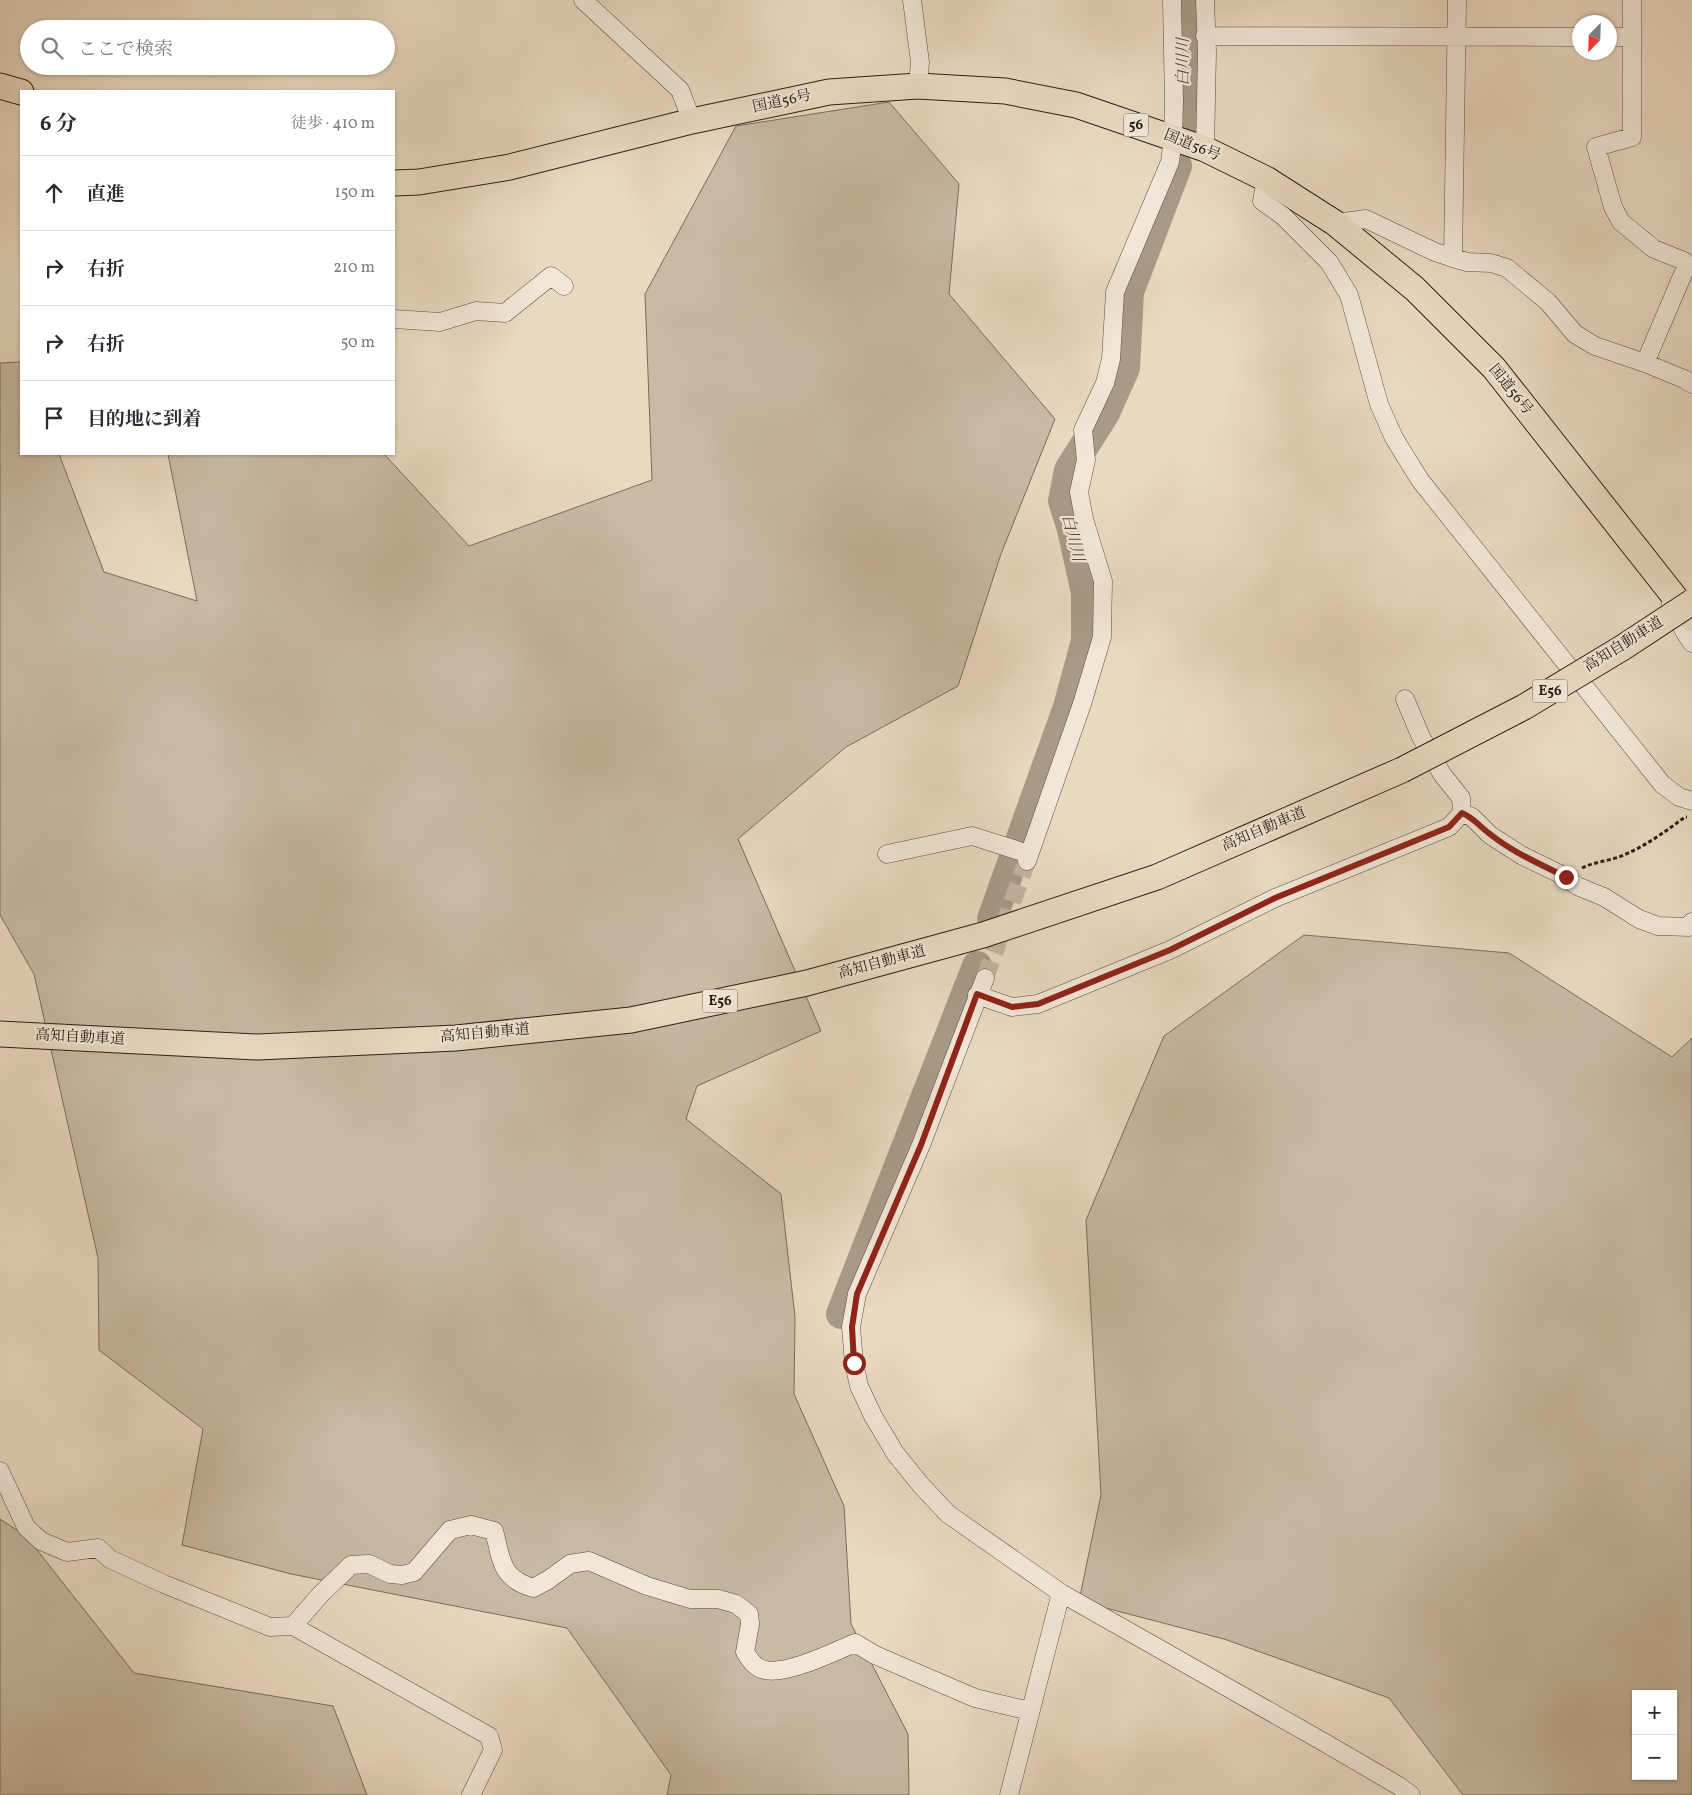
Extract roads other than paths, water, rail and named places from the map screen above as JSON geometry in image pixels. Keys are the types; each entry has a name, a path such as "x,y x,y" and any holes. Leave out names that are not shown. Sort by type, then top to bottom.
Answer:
{"highway":[{"path":"0,86 20,92"},
{"name":"国道56号","path":"395,183 419,182 510,168 692,120 829,92 918,86 1005,91 1076,105 1205,149 1266,180 1335,223 1415,289 1494,368 1692,619"},
{"name":"高知自動車道","path":"0,1034 258,1047 456,1038 631,1020 807,983 983,935 1156,876 1402,770 1524,707 1622,648 1692,602"}],"street":[{"path":"583,0 680,90 692,120"},
{"path":"912,0 920,62 918,86"},
{"path":"887,854 972,836 1007,846 1028,857 1082,704 1102,637 1103,581 1084,519 1080,492 1086,460 1083,430 1105,383 1111,359 1115,292 1170,162 1173,138 1172,0"},
{"path":"1205,0 1207,52 1205,149"},
{"path":"1453,258 1457,0"},
{"path":"1632,0 1632,137 1596,147 1613,207 1621,222 1654,249 1684,261 1686,266 1645,363"},
{"path":"1205,36 1572,37"},
{"path":"1617,37 1632,37"},
{"path":"1266,180 1262,201 1284,216 1329,262 1349,295 1379,404 1394,438 1420,480 1662,784 1679,797 1692,801"},
{"path":"1335,223 1366,219 1435,252 1466,262 1491,262 1507,268 1548,302 1575,334 1595,346 1645,363 1692,384"},
{"path":"395,319 440,322 476,311 505,313 551,276 564,286"},
{"path":"1658,577 1684,631 1692,643"},
{"path":"977,994 1012,1007 1038,1004 1170,950 1275,898 1449,827 1462,813 1461,798 1442,774 1421,737 1405,699"},
{"path":"1462,813 1472,817 1490,834 1522,855 1566,877 1577,886 1604,897 1639,919 1658,926 1689,928 1692,922"},
{"path":"984,978 921,1145 857,1294 852,1327 854,1363 859,1386 873,1416 895,1453 948,1514 1061,1593 1312,1735 1411,1795"},
{"path":"0,1471 26,1527 41,1541 67,1552 98,1548 110,1559 270,1627 293,1626 489,1736 493,1750 471,1795"},
{"path":"293,1626 350,1565 369,1564 390,1574 402,1575 414,1572 450,1530 471,1525 494,1531 507,1574 520,1584 526,1586 533,1588 570,1564 589,1561 647,1586 690,1599 718,1599 736,1604 749,1614 750,1624 745,1652 751,1663 763,1670 775,1671 792,1668 855,1643 874,1655 976,1698 1030,1711"},
{"path":"1009,1795 1061,1593"}],"waterway":[{"name":"白川川","path":"1183,123 1184,0"},
{"name":"白川川","path":"992,919 1068,707 1086,641 1086,593 1072,529 1063,501 1069,470 1105,413 1125,368 1129,292 1177,166"},
{"name":"白川川","path":"841,1314 977,966"}],"tunnel":[{"path":"985,978 1027,861"}]}
